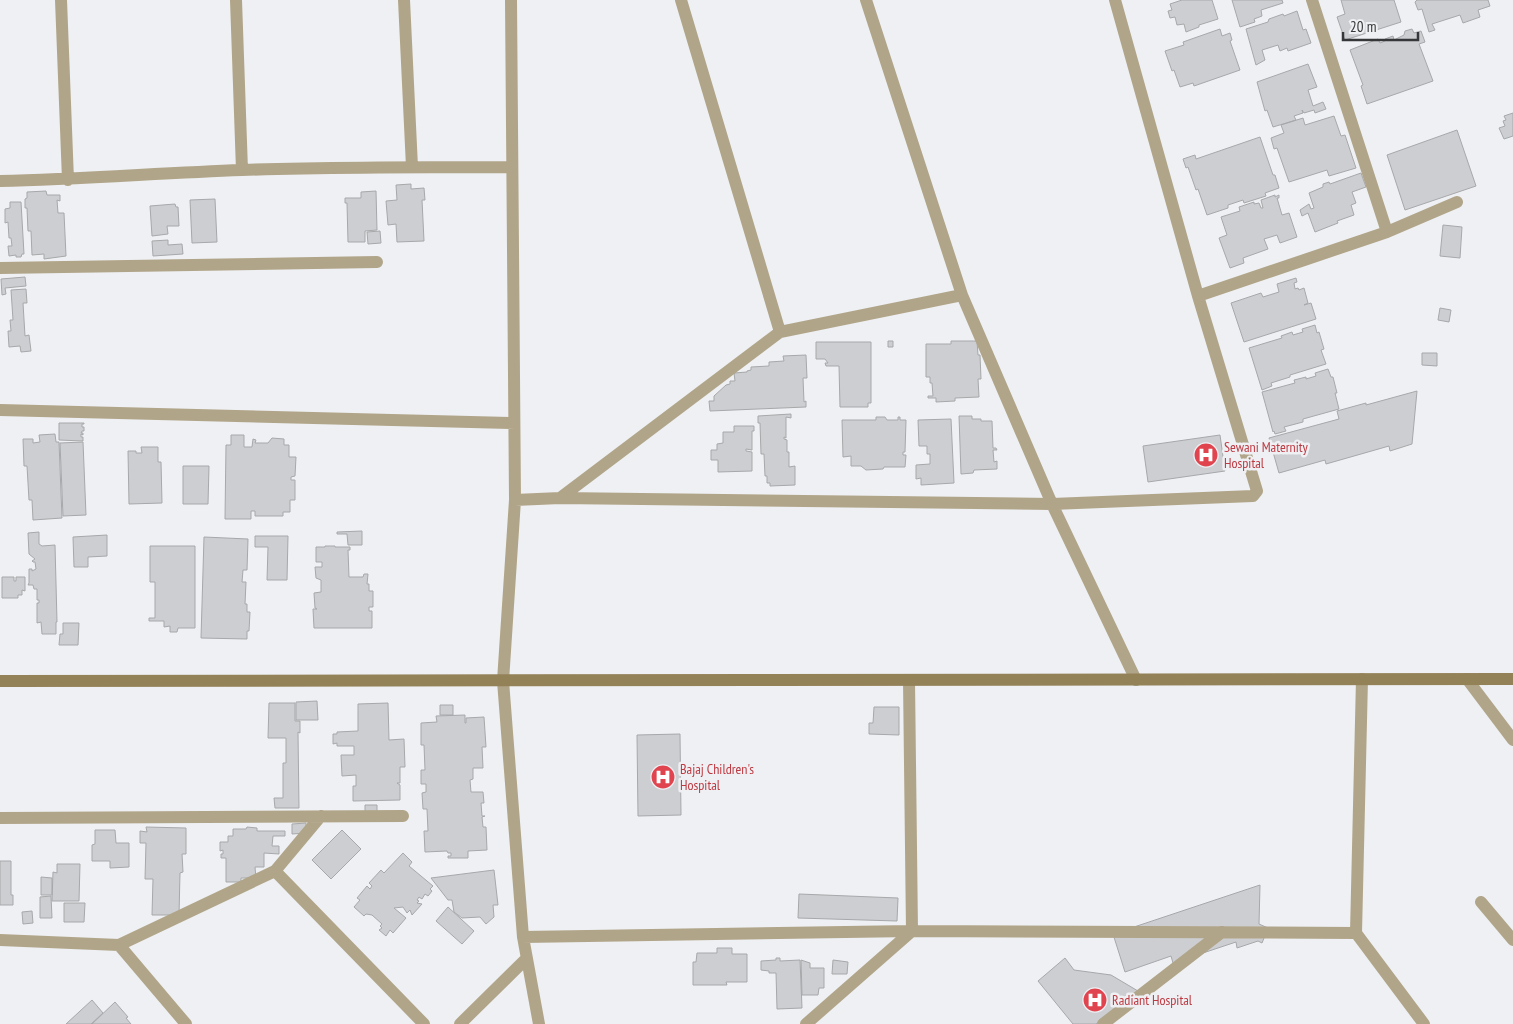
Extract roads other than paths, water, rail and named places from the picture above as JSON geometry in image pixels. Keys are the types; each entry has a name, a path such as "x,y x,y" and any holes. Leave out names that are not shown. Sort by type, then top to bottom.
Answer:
{"main road":[{"path":"0,681 1513,679"}],"street":[{"path":"61,0 68,180"},
{"path":"236,0 242,170"},
{"path":"404,0 412,167"},
{"path":"511,0 515,500 503,680 523,936 539,1024"},
{"path":"681,0 780,332"},
{"path":"866,0 962,295 1052,504 1136,680"},
{"path":"515,500 560,498 1052,504 1253,496 1256,494 1257,491 1198,296 1114,0"},
{"path":"1312,0 1387,232"},
{"path":"0,181 68,180 242,170 512,167"},
{"path":"1198,296 1387,232 1457,202"},
{"path":"0,268 377,262"},
{"path":"560,498 780,332 962,295"},
{"path":"0,410 514,423"},
{"path":"1362,679 1356,933 1424,1024"},
{"path":"1467,679 1513,740"},
{"path":"806,1024 912,931 909,680"},
{"path":"0,940 119,945 275,871 321,816"},
{"path":"0,818 403,816"},
{"path":"275,871 424,1024"},
{"path":"1480,902 1513,940"},
{"path":"523,936 912,931 1356,933"},
{"path":"1103,1024 1222,932"},
{"path":"119,945 186,1024"},
{"path":"460,1024 527,958"}],"place":[{"name":"Sewani Maternity Hospital","path":"1206,455"},
{"name":"Bajaj Children's Hospital","path":"663,777"},
{"name":"Radiant Hospital","path":"1095,1000"}]}
